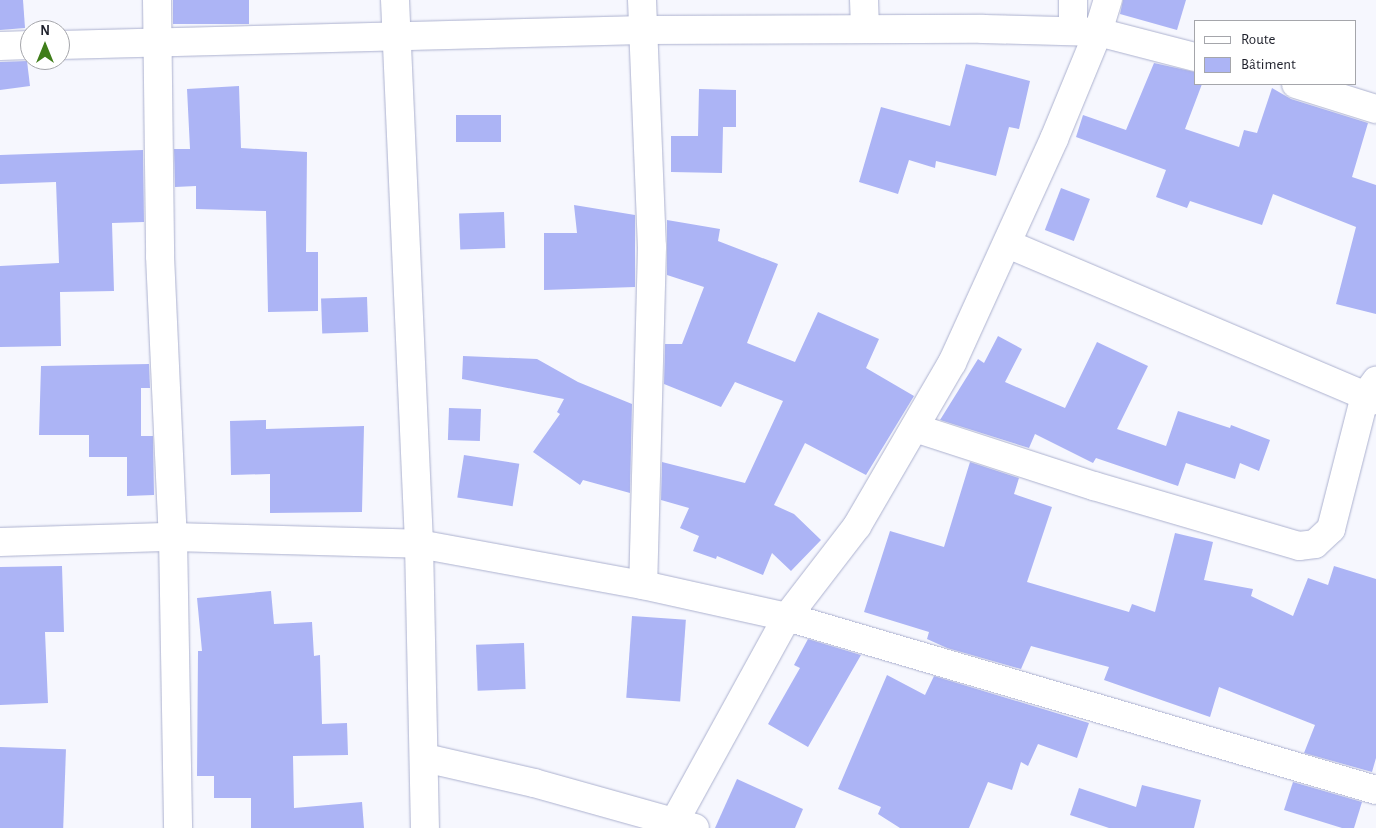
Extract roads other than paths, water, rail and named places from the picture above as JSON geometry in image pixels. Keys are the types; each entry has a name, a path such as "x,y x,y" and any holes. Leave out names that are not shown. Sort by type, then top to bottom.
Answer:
{"street":[{"path":"157,0 160,256 173,537 178,828"},
{"path":"395,0 419,544 425,828"},
{"path":"642,0 652,247 643,585"},
{"path":"864,0 865,28"},
{"path":"1073,0 1086,31"},
{"path":"425,758 680,826 787,617 857,526 952,363 1008,244 1086,31 1108,0"},
{"path":"70,44 644,30 865,28 1086,31 1194,58"},
{"path":"0,46 20,45"},
{"path":"1299,85 1376,109"},
{"path":"915,428 1094,486 1298,546 1315,544 1331,529 1372,392 1008,244"},
{"path":"0,542 173,537 419,544 643,585 787,617 1376,790"}]}
